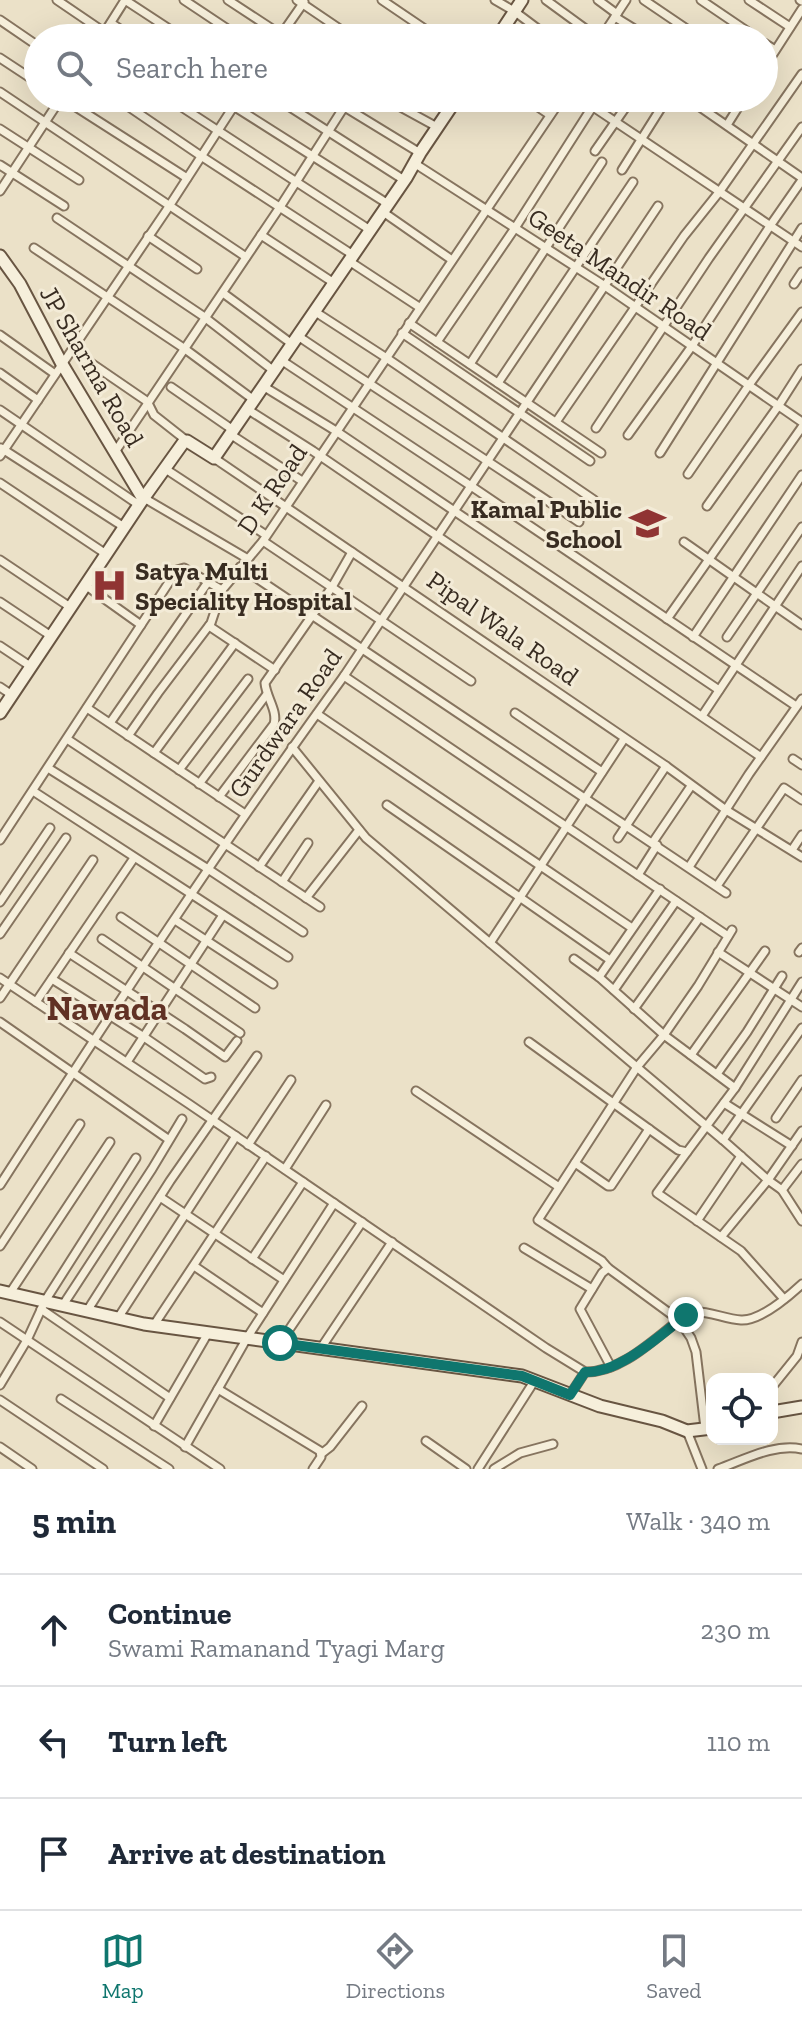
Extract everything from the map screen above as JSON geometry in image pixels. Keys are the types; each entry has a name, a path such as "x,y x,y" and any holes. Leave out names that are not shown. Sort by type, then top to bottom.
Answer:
{"street":[{"path":"57,0 88,24"},
{"path":"111,23 125,0 162,24"},
{"path":"184,0 220,24"},
{"path":"228,0 263,24"},
{"path":"382,0 417,24"},
{"path":"495,0 531,24"},
{"path":"506,24 522,0"},
{"path":"546,0 580,24"},
{"path":"598,0 629,24"},
{"path":"610,24 626,0"},
{"path":"644,0 679,24"},
{"path":"701,0 736,24"},
{"path":"749,0 790,27"},
{"path":"289,24 301,1 333,24"},
{"path":"778,45 802,9"},
{"path":"0,20 24,36"},
{"path":"0,58 24,74"},
{"path":"778,108 802,74"},
{"path":"0,92 24,109"},
{"path":"29,112 246,257"},
{"path":"0,191 52,112"},
{"path":"84,112 187,178"},
{"path":"137,112 280,207 419,307"},
{"path":"189,112 370,230"},
{"path":"124,527 1,451 170,206 229,112"},
{"path":"243,112 313,156 452,260"},
{"path":"298,112 404,180"},
{"path":"115,452 341,112"},
{"name":"Geeta Mandir Road","path":"351,112 486,209 664,326 802,424"},
{"path":"410,112 437,127"},
{"path":"214,458 404,180 446,112"},
{"path":"546,112 550,115"},
{"name":"D K Road","path":"128,736 209,626 222,590 286,507 552,112"},
{"path":"437,342 515,228 588,112"},
{"path":"601,112 802,247"},
{"path":"595,151 622,112"},
{"path":"622,170 658,112"},
{"path":"628,435 692,346 802,179 708,112"},
{"path":"727,125 735,112"},
{"path":"556,422 684,236 775,112"},
{"path":"596,428 802,127"},
{"path":"0,129 79,180"},
{"path":"470,364 602,162"},
{"path":"0,165 64,206"},
{"path":"498,383 633,182"},
{"name":"Gurdwara Road","path":"0,1185 208,869 344,676 658,206"},
{"path":"57,218 277,366 352,406 796,706"},
{"path":"660,453 802,228"},
{"path":"261,235 334,283"},
{"path":"148,236 197,269"},
{"path":"34,248 185,349 250,405 319,456 761,757"},
{"name":"JP Sharma Road","path":"0,256 20,284 59,369 115,452 142,501"},
{"path":"794,284 802,272"},
{"path":"223,293 579,522"},
{"path":"314,311 594,500"},
{"path":"688,474 802,312"},
{"path":"409,323 601,453"},
{"path":"402,333 590,461"},
{"path":"0,335 59,369"},
{"path":"0,713 164,468 187,441 154,415 148,403 72,350"},
{"path":"707,506 802,369"},
{"path":"0,373 38,400"},
{"path":"263,386 336,431 719,690"},
{"path":"171,387 302,481"},
{"path":"0,410 142,501 248,559"},
{"path":"667,619 802,424"},
{"name":"Pipal Wala Road","path":"187,441 666,766 726,810 802,857"},
{"path":"164,468 471,681"},
{"path":"693,637 802,475"},
{"path":"0,483 106,554"},
{"path":"727,637 802,527"},
{"path":"684,542 802,625"},
{"path":"219,797 276,721 265,683 332,587 352,552"},
{"path":"0,560 70,607"},
{"path":"702,716 802,566"},
{"path":"240,567 726,893"},
{"path":"0,840 179,568 222,590"},
{"path":"110,723 208,582"},
{"path":"85,585 141,625"},
{"path":"0,602 51,636"},
{"path":"209,626 275,670"},
{"path":"154,753 235,643"},
{"path":"0,646 30,666"},
{"path":"344,676 700,917 730,933 698,986 637,1067 538,1220 602,1261 679,1320 696,1352 706,1415"},
{"path":"179,770 248,679"},
{"path":"0,687 12,695"},
{"path":"199,784 267,694"},
{"path":"689,867 802,699"},
{"path":"87,708 245,814"},
{"path":"515,713 602,772"},
{"path":"317,714 632,928"},
{"path":"67,739 320,907"},
{"path":"490,943 624,739"},
{"path":"292,747 366,838 782,1190 801,1217"},
{"path":"793,759 802,765"},
{"path":"618,838 666,766"},
{"path":"48,768 303,932"},
{"path":"259,867 319,781"},
{"path":"638,875 691,786"},
{"path":"717,886 784,788 802,800"},
{"path":"33,791 288,957"},
{"path":"387,805 610,960"},
{"path":"0,902 50,828"},
{"path":"306,898 359,830"},
{"path":"792,850 802,835"},
{"path":"0,934 66,838"},
{"path":"282,882 308,843"},
{"path":"36,1002 134,858"},
{"path":"0,998 93,860"},
{"path":"599,977 660,889"},
{"path":"614,990 676,901"},
{"path":"127,1062 223,915"},
{"path":"121,917 255,1008"},
{"path":"634,1009 700,917"},
{"path":"175,920 273,984"},
{"path":"69,953 225,1057 239,1037 102,939"},
{"path":"691,1055 765,951"},
{"path":"718,952 802,1007"},
{"path":"574,959 664,1035 735,1088"},
{"path":"717,1074 782,976"},
{"path":"0,978 585,1372 611,1367 645,1347 690,1312 749,1320 802,1284"},
{"path":"52,979 205,1079 211,1077"},
{"path":"784,1299 750,1259 657,1193 735,1088 802,982"},
{"path":"0,1022 168,1139"},
{"path":"723,1140 802,1028"},
{"path":"529,1042 678,1150 687,1152"},
{"path":"87,1311 211,1120 257,1056"},
{"path":"248,1145 291,1080"},
{"path":"776,1118 802,1080"},
{"path":"416,1091 559,1187"},
{"path":"724,1103 792,1146"},
{"path":"285,1169 326,1105"},
{"path":"63,1305 182,1119"},
{"path":"0,1246 80,1124"},
{"path":"575,1163 611,1186 649,1129"},
{"path":"721,1237 768,1180 802,1131"},
{"path":"118,1318 236,1136"},
{"path":"110,1142 5,1292 43,1305 170,1398"},
{"path":"154,1325 266,1156"},
{"path":"697,1221 741,1156"},
{"path":"0,1385 27,1340 43,1305 136,1158"},
{"path":"782,1190 802,1164"},
{"path":"252,1259 303,1182"},
{"path":"160,1197 284,1280"},
{"path":"185,1447 247,1338 334,1203"},
{"path":"280,1343 362,1222"},
{"path":"321,1348 392,1242"},
{"path":"524,1248 592,1289"},
{"path":"194,1266 263,1313"},
{"path":"608,1268 580,1312 611,1367"},
{"path":"43,1305 63,1305 154,1325 522,1376 600,1406 662,1421 687,1431 706,1428"},
{"path":"0,1322 220,1469"},
{"path":"154,1426 208,1333"},
{"path":"778,1380 797,1356 802,1342"},
{"path":"570,1395 585,1372"},
{"path":"482,1468 535,1380"},
{"path":"218,1389 321,1454"},
{"path":"61,1399 169,1469"},
{"path":"0,1400 103,1469"},
{"path":"313,1469 321,1454 362,1406"},
{"path":"778,1411 802,1407"},
{"path":"687,1431 702,1469"},
{"path":"426,1441 466,1469"},
{"path":"494,1469 520,1453 553,1444"},
{"path":"0,1447 32,1469"},
{"path":"718,1469 775,1449 802,1449"}],"place":[{"name":"Kamal Public School","path":"648,524"},
{"name":"Satya Multi Speciality Hospital","path":"109,586"}],"district":[{"name":"Nawada","path":"107,1008"}],"route":[{"path":"280,1343 522,1376 570,1395 585,1372 611,1367 645,1347 686,1315"}]}
